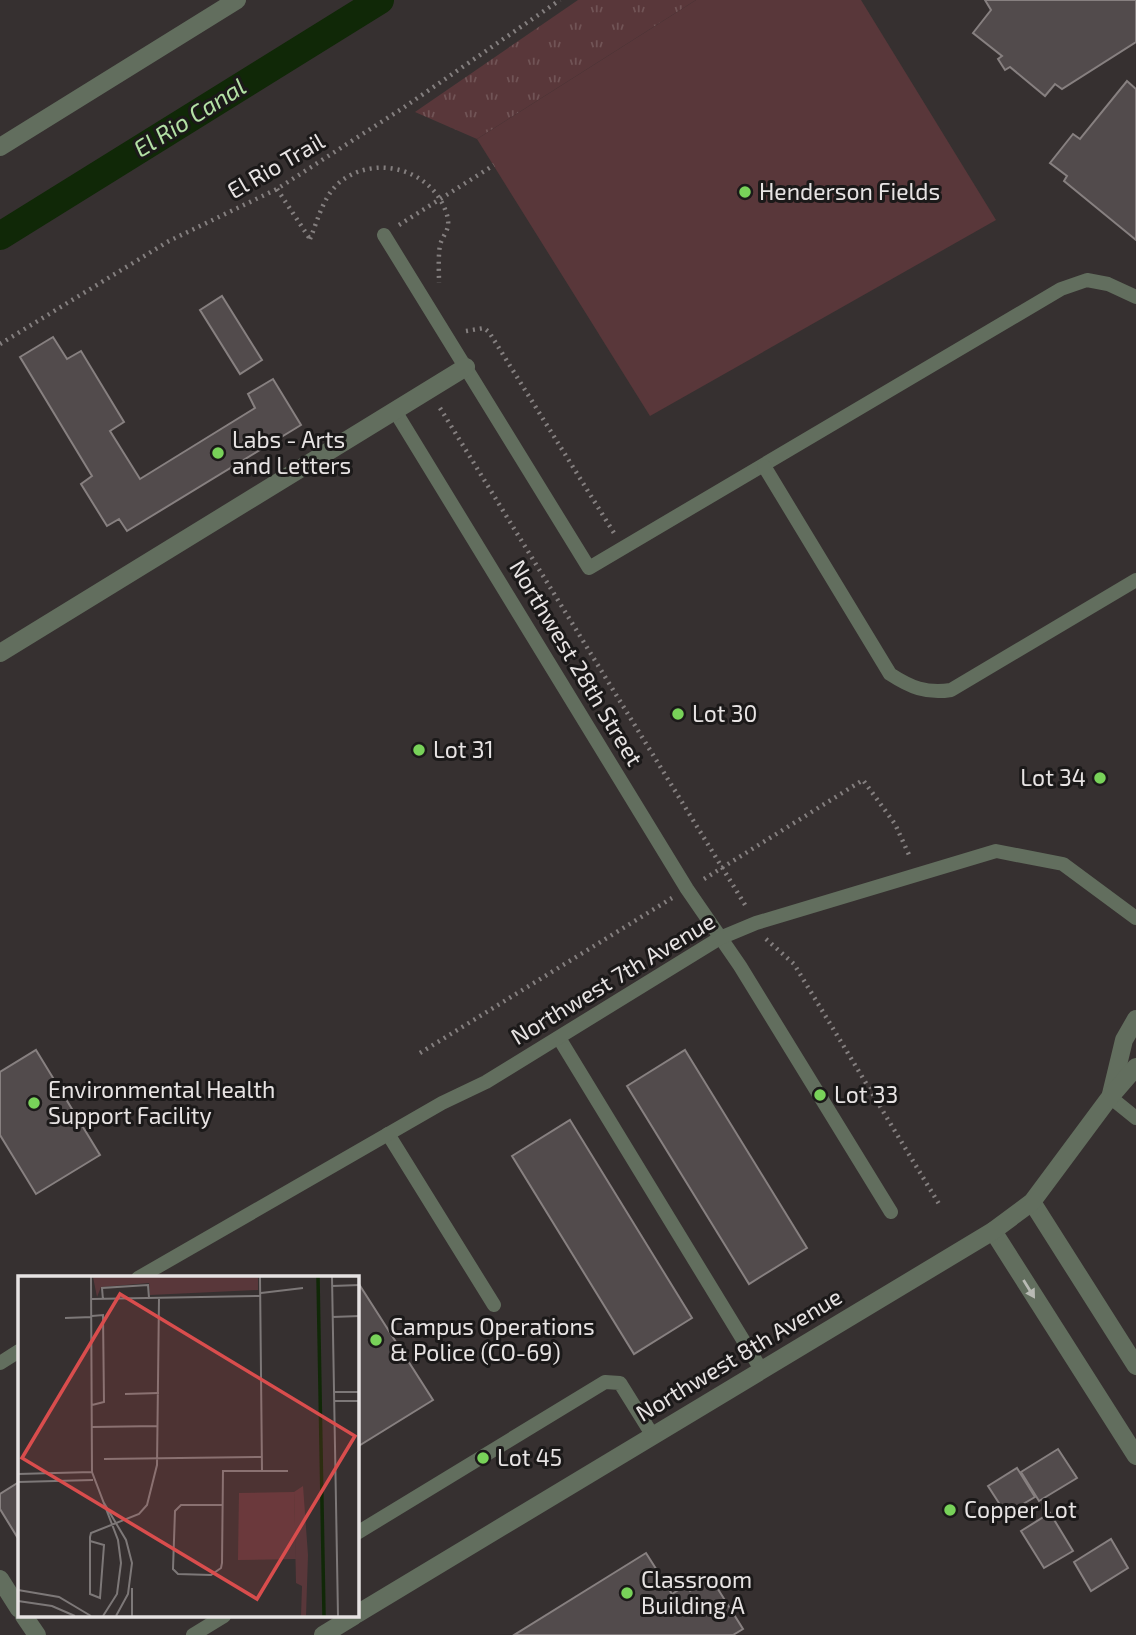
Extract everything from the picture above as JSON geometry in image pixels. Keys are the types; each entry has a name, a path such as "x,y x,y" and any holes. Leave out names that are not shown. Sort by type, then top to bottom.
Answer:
{"street":[{"path":"0,147 237,0"},
{"path":"0,653 466,367"},
{"name":"Northwest 8th Avenue","path":"1110,1097 1124,1040 1136,1019"},
{"name":"Northwest 8th Avenue","path":"359,1613 993,1231 1032,1202 1110,1097 1136,1067"},
{"path":"1032,1202 1136,1366"},
{"path":"993,1231 1136,1456"},
{"path":"0,1580 18,1607"},
{"path":"25,1618 37,1635"},
{"name":"Northwest 8th Avenue","path":"323,1635 350,1618"}],"lane":[{"path":"384,235 589,568 1061,289 1087,280 1108,284 1136,297"},
{"name":"Northwest 28th Street","path":"395,411 891,1212"},
{"path":"764,466 890,674 906,685 923,691 951,690 1136,580"},
{"name":"Northwest 7th Avenue","path":"141,1276 442,1103 486,1082 720,939 756,923 996,851 1063,864 1136,918"},
{"path":"559,1038 762,1371"},
{"path":"1110,1097 1136,1118"},
{"path":"388,1134 494,1305"},
{"path":"0,1363 18,1352"},
{"path":"359,1532 605,1382 620,1383 653,1436"},
{"path":"193,1635 221,1618"}],"path":[{"name":"El Rio Trail","path":"0,344 169,241 277,189 403,108 560,0"},
{"path":"384,235 494,165"},
{"path":"277,189 310,239"},
{"path":"465,331 484,328 489,332 614,533"},
{"path":"429,390 756,923 774,949 794,964 939,1204"}],"green space":[{"path":"578,0 696,0 477,139 415,112"},
{"name":"Henderson Fields","path":"696,0 861,0 996,220 650,416 477,139"}],"building":[{"path":"985,0 1136,0 1136,42 1062,89 1055,84 1045,96 1010,67 1005,70 998,59 1002,56 973,33 991,10"},
{"path":"1127,81 1136,89 1136,240 1064,181 1067,176 1050,163 1073,134 1080,139"},
{"path":"222,296 262,360 240,374 200,310"},
{"name":"Labs - Arts and Letters","path":"53,337 67,359 81,351 124,422 110,431 140,479 255,408 248,394 273,379 301,425 127,531 119,519 107,526 81,484 92,476 20,357"},
{"name":"Environmental Health Support Facility","path":"36,1050 100,1155 36,1194 0,1135 0,1072"},
{"path":"685,1050 807,1248 749,1284 627,1086"},
{"path":"570,1120 692,1318 634,1354 512,1156"},
{"name":"Campus Operations & Police (CO-69)","path":"359,1284 433,1400 359,1446"},
{"path":"1058,1449 1077,1478 1039,1501 1021,1472"},
{"path":"1017,1468 1035,1497 1006,1514 988,1486"},
{"path":"18,1483 18,1538 0,1509 0,1494"},
{"path":"1050,1513 1073,1551 1044,1568 1021,1531"},
{"path":"1111,1539 1128,1568 1091,1591 1074,1562"},
{"name":"Classroom Building A","path":"646,1553 672,1594 686,1585 690,1591 711,1578 743,1629 733,1635 514,1635"}],"waterway":[{"name":"El Rio Canal","path":"0,236 380,0"}],"place":[{"name":"Henderson Fields","path":"745,192"},
{"name":"Labs - Arts and Letters","path":"218,453"},
{"name":"Lot 30","path":"678,714"},
{"name":"Lot 31","path":"419,750"},
{"name":"Lot 34","path":"1100,778"},
{"name":"Lot 33","path":"820,1095"},
{"name":"Environmental Health Support Facility","path":"34,1103"},
{"name":"Campus Operations & Police (CO-69)","path":"376,1340"},
{"name":"Lot 45","path":"483,1458"},
{"name":"Copper Lot","path":"950,1510"},
{"name":"Classroom Building A","path":"627,1593"}]}
